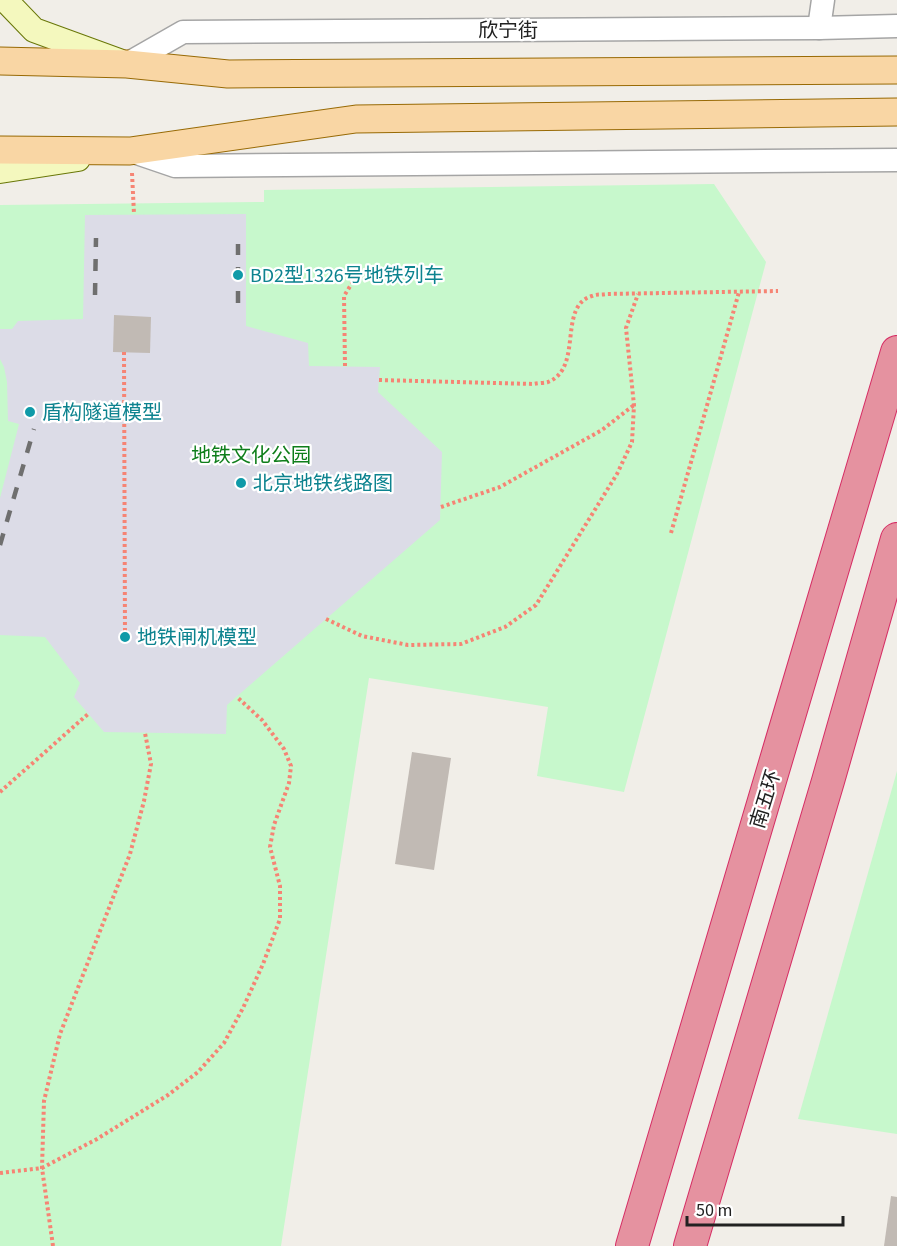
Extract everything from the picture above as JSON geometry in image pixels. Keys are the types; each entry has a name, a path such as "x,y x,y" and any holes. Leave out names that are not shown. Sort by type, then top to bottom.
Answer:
{"highway":[{"name":"南五环","path":"632,1246 897,352"},
{"path":"690,1246 897,540"}],"main road":[{"path":"7,0 34,30 127,64"},
{"path":"0,61 127,64 228,74 897,70"},
{"path":"0,171 356,119 897,112"},
{"path":"0,150 130,151"}],"street":[{"path":"819,28 824,0"},
{"name":"欣宁街","path":"127,64 183,32 897,26"},
{"path":"130,151 175,166 897,160"}],"path":[{"path":"130,151 134,214"},
{"path":"345,366 344,296 359,272"},
{"path":"379,380 534,384 548,381 561,372 567,358 572,320 578,306 590,296 778,291"},
{"path":"671,533 739,292"},
{"path":"326,619 362,636 408,645 460,644 505,627 536,605 617,474 632,442 634,405 626,328 638,294"},
{"path":"124,352 125,637"},
{"path":"441,507 500,487 602,430 634,405"},
{"path":"0,1173 42,1168 168,1095 198,1072 224,1043 243,1008 280,919 280,886 270,847 274,825 289,783 291,766 284,749 262,720 237,697"},
{"path":"0,792 88,714"},
{"path":"53,1246 42,1168 44,1101 60,1034 130,854 151,764 145,733"}],"green space":[{"name":"地铁文化公园","path":"714,184 766,262 624,792 537,776 548,707 369,678 281,1246 0,1246 0,205 264,202 264,190"},
{"path":"897,771 897,1134 798,1119"}],"shaded area":[{"path":"246,214 246,326 308,343 309,366 380,367 378,392 442,452 440,520 227,705 226,734 104,732 74,697 80,683 45,637 0,635 0,498 19,424 8,421 7,382 0,359 0,329 12,329 18,321 83,319 85,215"}],"building":[{"path":"114,315 151,317 150,353 113,352"},
{"path":"412,752 451,758 434,870 395,864"},
{"path":"891,1196 897,1197 897,1246 884,1246"}],"railway":[{"path":"95,295 96,238"},
{"path":"238,244 238,303"},
{"path":"0,545 34,429"}],"place":[{"name":"BD2型1326号地铁列车","path":"238,275"},
{"name":"盾构隧道模型","path":"30,412"},
{"name":"北京地铁线路图","path":"241,483"},
{"name":"地铁闸机模型","path":"125,637"}]}
